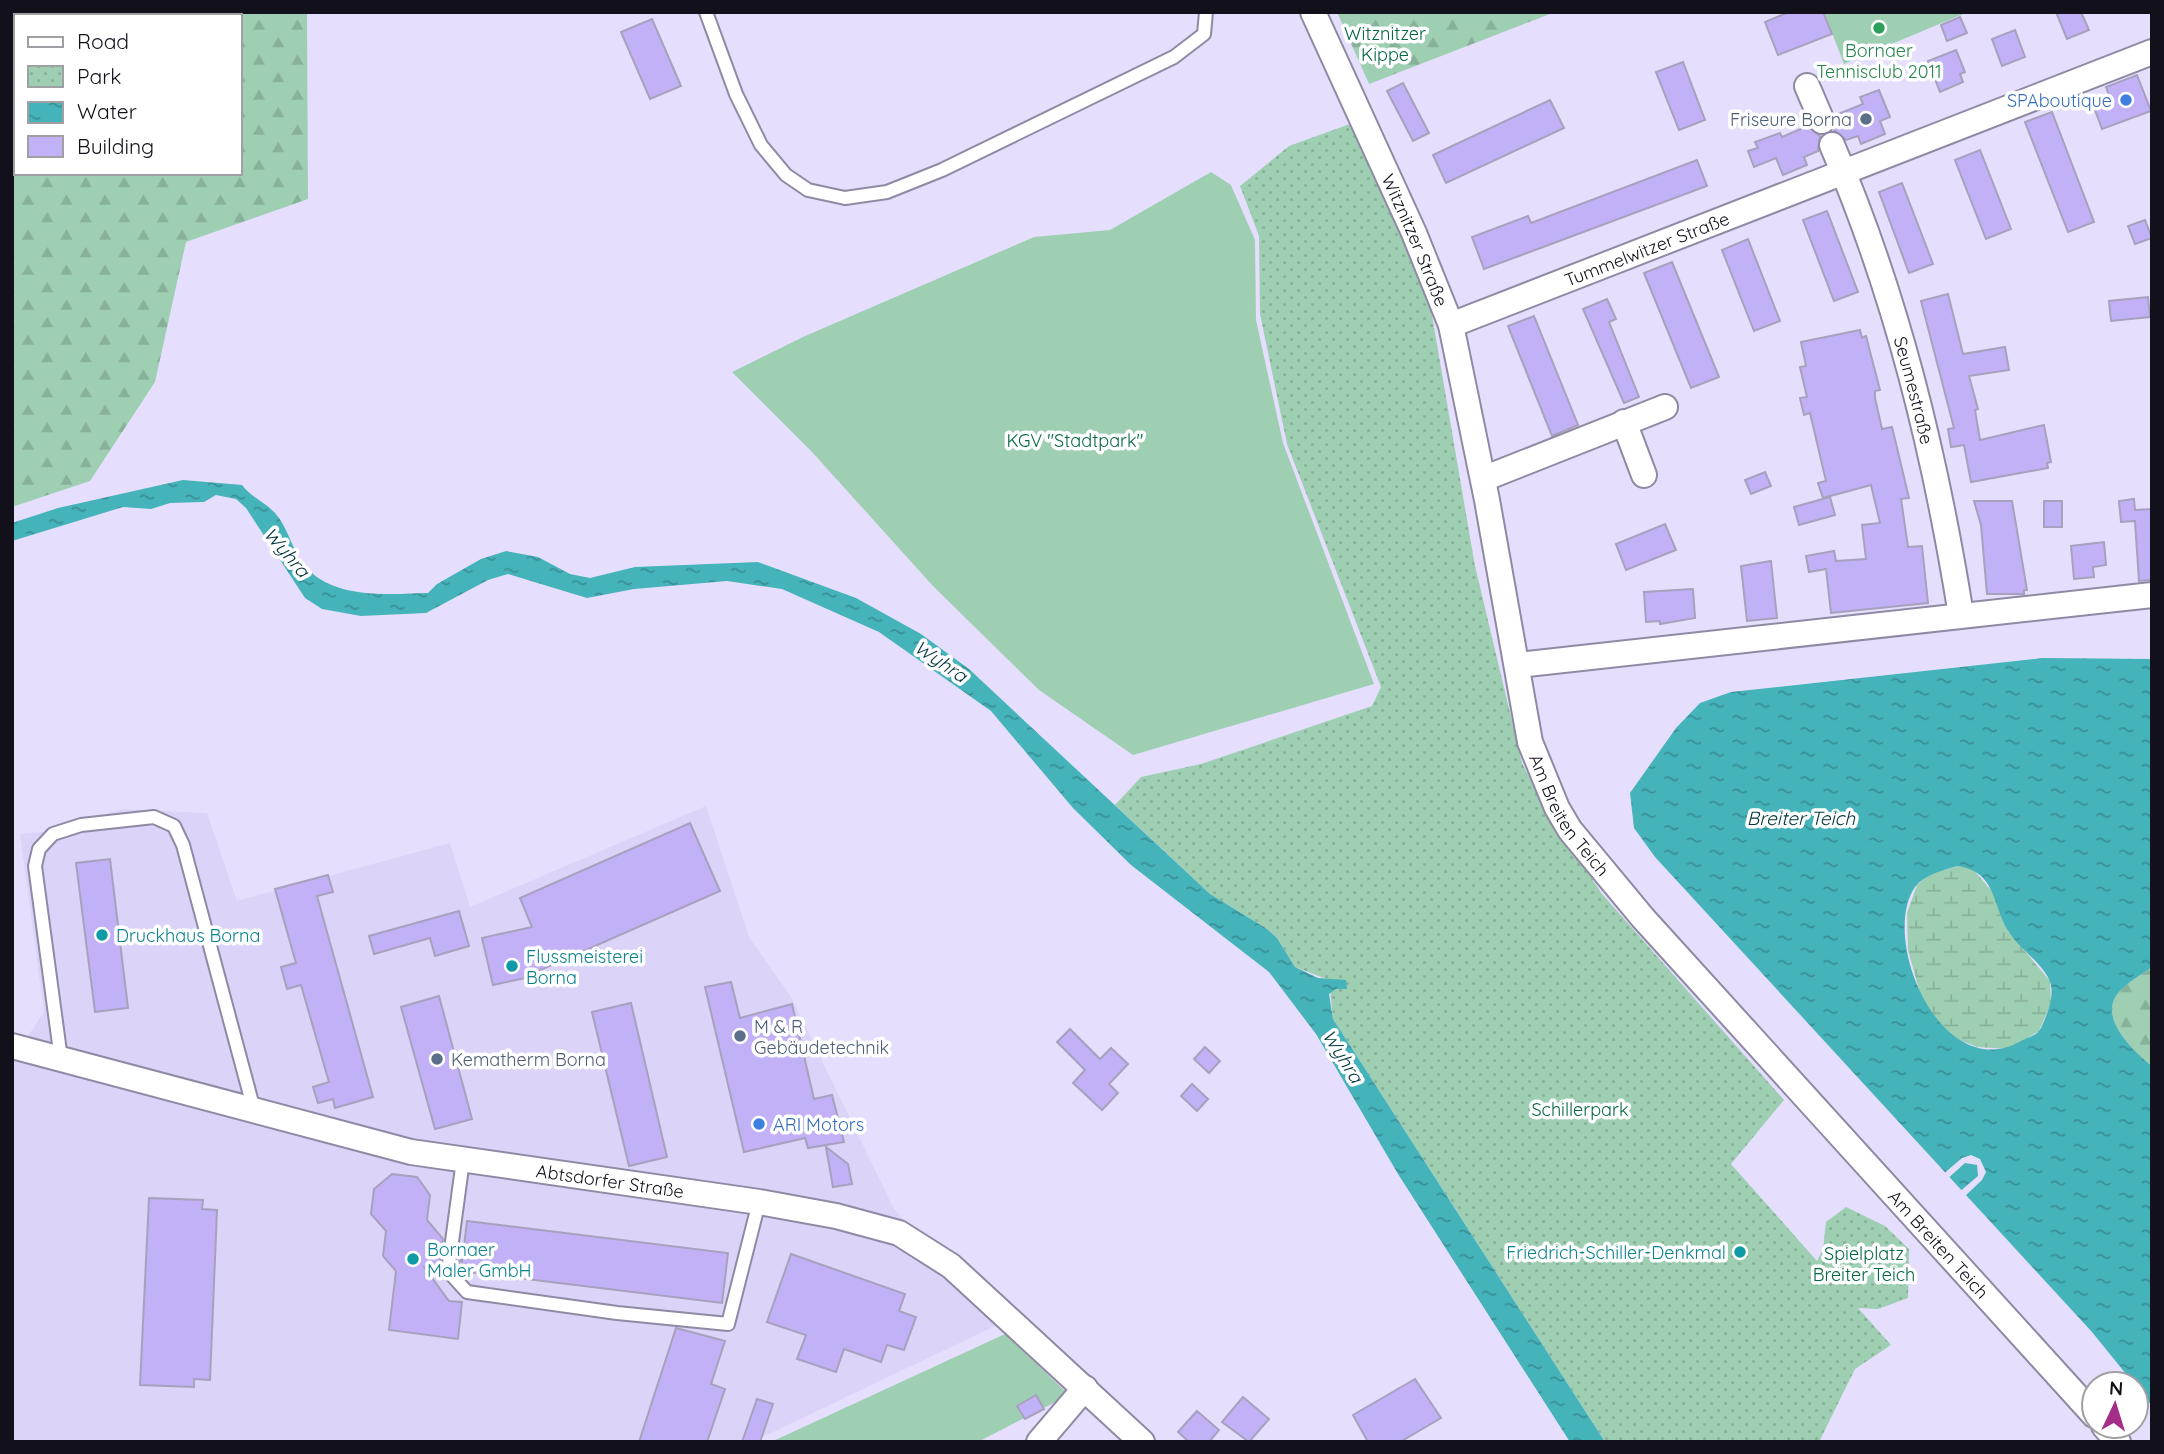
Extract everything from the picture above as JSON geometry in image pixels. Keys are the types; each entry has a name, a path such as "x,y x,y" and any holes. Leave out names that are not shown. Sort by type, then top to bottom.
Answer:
{"street":[{"name":"Witznitzer Straße","path":"1313,12 1414,233 1451,325 1518,665"},
{"name":"Tummelwitzer Straße","path":"1451,325 2152,52"},
{"path":"1807,86 1822,121"},
{"path":"1832,145 1844,172"},
{"name":"Seumestraße","path":"1844,172 1906,351 1944,509 1961,615"},
{"path":"1483,480 1665,407"},
{"path":"1624,422 1644,475"},
{"path":"1518,665 2152,595"},
{"name":"Am Breiten Teich","path":"1518,665 1530,742 1557,808 1570,830 1643,918 2080,1400"},
{"name":"Abtsdorfer Straße","path":"12,1046 411,1152 759,1202 836,1216 899,1233 951,1266 1142,1442"},
{"path":"1039,1442 1085,1388"}],"lane":[{"path":"706,12 736,94 761,145 786,175 808,190 845,198 887,192 942,170 1174,57 1203,34 1207,13"},
{"path":"61,1060 35,866 39,849 53,834 82,825 154,817 174,826 183,845 254,1111"},
{"path":"463,1160 448,1271 467,1292 617,1313 728,1324 759,1202"}],"shaded area":[{"path":"706,806 749,937 791,997 894,1209 997,1325 752,1442 12,1442 12,1060 44,1012 20,834 56,831 122,809 207,813 237,901 450,843 470,907"}],"green space":[{"path":"12,12 307,12 308,199 186,242 155,382 90,481 12,507"},
{"name":"Witznitzer Kippe","path":"1337,12 1555,12 1369,84"},
{"name":"Bornaer Tennisclub 2011","path":"1824,12 1968,12 1844,64"},
{"name":"Schillerpark","path":"1350,124 1428,292 1475,566 1522,763 1550,815 1602,894 1784,1100 1731,1164 1817,1261 1823,1249 1826,1222 1846,1207 1885,1226 1909,1249 1908,1298 1878,1309 1858,1308 1891,1345 1855,1369 1819,1442 1605,1442 1333,1019 1329,980 1295,967 1277,938 1267,929 1210,894 1115,805 1141,777 1201,764 1372,706 1381,687 1287,444 1260,314 1259,236 1240,186 1289,146"},
{"name":"KGV \"Stadtpark\"","path":"1211,172 1231,185 1255,240 1256,320 1283,443 1374,684 1133,755 1039,690 933,586 812,452 732,372 803,337 1034,237 1110,230"},
{"path":"1957,866 1972,868 1996,896 2008,931 2050,981 2051,1003 2039,1031 2009,1049 1977,1047 1957,1039 1935,1019 1922,1000 1908,950 1907,913 1917,885 1928,875"},
{"path":"2152,967 2152,1066 2119,1031 2112,1010 2114,1000 2121,990"},
{"path":"1005,1334 1069,1395 978,1442 771,1442"}],"water":[{"name":"Wyhra","path":"183,480 242,485 279,519 304,565 316,576 345,590 378,594 428,593 437,584 481,559 506,551 538,557 570,574 590,578 635,567 758,562 856,598 921,634 969,669 1210,894 1267,929 1277,938 1295,967 1318,978 1346,980 1347,989 1336,989 1329,994 1333,1019 1605,1442 1570,1442 1398,1174 1316,1034 1269,972 1131,865 1073,808 991,711 879,632 782,589 727,581 634,589 587,598 508,574 488,580 426,613 361,616 322,609 305,598 246,508 236,499 216,495 204,502 170,503 151,509 123,507 12,541 12,523 58,508"},
{"name":"Breiter Teich","path":"2043,658 2152,659 2152,967 2121,990 2114,1000 2112,1010 2119,1031 2152,1066 2152,1406 2150,1370 2123,1370 2092,1332 1655,857 1634,828 1630,793 1676,728 1700,703 1731,692","holes":["1957,866 1980,875 1992,891 2009,932 2047,975 2052,993 2039,1031 2019,1042 1991,1050 1965,1043 1943,1025 1925,1000 1912,970 1905,939 1906,911 1919,883"]}],"pier":[{"path":"1971,1155 1980,1159 1986,1172 1982,1180 1963,1198 1958,1193 1978,1176 1977,1165 1965,1163 1945,1181 1941,1176 1962,1158"}],"building":[{"path":"1789,12 1823,12 1832,34 1778,55 1765,22"},
{"path":"2056,12 2081,12 2089,30 2067,39"},
{"path":"1960,17 1967,33 1947,41 1941,25"},
{"path":"652,19 681,86 650,99 621,32"},
{"path":"2015,30 2025,57 2002,66 1992,39"},
{"path":"1956,50 1965,72 1960,74 1963,82 1940,92 1928,61"},
{"path":"1683,62 1705,120 1679,130 1656,72"},
{"path":"2137,75 2151,111 2102,129 2095,110 2112,103 2106,87"},
{"path":"1403,83 1429,133 1413,141 1387,91"},
{"path":"1879,90 1890,117 1880,121 1885,134 1861,144 1858,136 1846,140 1834,130 1836,115 1863,104 1860,97"},
{"path":"1550,100 1564,128 1446,183 1433,155"},
{"path":"2052,112 2094,222 2068,232 2025,122"},
{"path":"1808,126 1820,136 1818,151 1804,157 1807,165 1783,175 1776,158 1754,167 1748,151 1758,148 1755,142 1780,133 1782,137"},
{"path":"1980,150 2011,229 1986,239 1955,160"},
{"path":"1697,160 1707,186 1484,269 1472,237 1528,216 1531,223"},
{"path":"1902,183 1933,264 1909,273 1879,192"},
{"path":"1827,211 1858,292 1834,301 1803,220"},
{"path":"2145,220 2152,238 2135,244 2128,226"},
{"path":"1748,239 1780,321 1754,331 1722,250"},
{"path":"1672,262 1719,377 1691,388 1644,273"},
{"path":"1948,294 1963,354 2005,347 2009,370 1969,376 1978,409 1975,410 1980,440 2044,425 2051,462 2047,463 2048,468 1971,482 1964,445 1951,447 1948,429 1954,428 1921,301"},
{"path":"2148,297 2150,317 2111,321 2109,301"},
{"path":"1607,299 1616,319 1609,322 1639,397 1624,403 1583,309"},
{"path":"1534,316 1578,425 1552,436 1508,326"},
{"path":"1860,330 1862,338 1866,336 1880,390 1875,391 1875,398 1882,429 1892,427 1909,498 1901,499 1908,547 1922,546 1928,603 1831,613 1826,569 1809,572 1806,556 1834,551 1836,561 1866,559 1862,525 1880,523 1871,485 1823,498 1818,483 1826,481 1810,413 1804,415 1800,398 1807,397 1800,367 1806,366 1801,342"},
{"path":"1765,472 1771,486 1751,494 1745,480"},
{"path":"1830,497 1835,515 1799,525 1794,507"},
{"path":"2134,499 2135,510 2152,509 2152,580 2139,581 2135,521 2121,522 2119,501"},
{"path":"1974,501 2012,501 2027,590 2024,590 2024,594 1987,594 1981,525"},
{"path":"2044,501 2062,501 2062,527 2044,527"},
{"path":"1665,524 1676,550 1626,570 1616,544"},
{"path":"2104,542 2106,565 2093,567 2094,577 2074,579 2071,546"},
{"path":"1771,561 1777,618 1747,621 1741,566"},
{"path":"1693,589 1695,618 1660,624 1660,621 1646,622 1644,592"},
{"path":"690,823 720,891 538,971 539,975 493,985 482,938 532,927 520,898"},
{"name":"Druckhaus Borna","path":"110,859 128,1008 95,1012 76,863"},
{"path":"328,875 333,892 317,896 373,1097 335,1108 333,1099 318,1103 313,1087 329,1082 301,985 287,989 281,967 296,963 275,889"},
{"path":"459,911 469,946 435,956 430,938 374,954 369,936"},
{"path":"731,982 740,1018 792,1004 814,1099 832,1095 844,1142 808,1148 805,1138 744,1152 705,987"},
{"path":"439,996 472,1119 435,1129 401,1007"},
{"path":"631,1003 667,1157 629,1166 592,1012"},
{"path":"1070,1029 1100,1059 1111,1048 1128,1064 1109,1084 1118,1093 1102,1110 1073,1083 1085,1070 1057,1042"},
{"path":"1205,1047 1220,1061 1209,1073 1194,1059"},
{"path":"1192,1084 1208,1099 1197,1111 1181,1096"},
{"path":"826,1147 848,1164 852,1184 833,1187"},
{"name":"Bornaer Maler GmbH","path":"392,1174 417,1177 430,1195 427,1220 443,1239 439,1269 424,1267 449,1301 462,1302 458,1339 389,1330 396,1271 383,1256 386,1231 371,1214 374,1189"},
{"path":"149,1198 203,1200 202,1209 217,1210 210,1380 194,1379 194,1387 140,1385"},
{"path":"467,1221 728,1253 722,1303 460,1271 459,1258 462,1262"},
{"path":"791,1254 905,1294 899,1311 916,1317 904,1350 887,1345 881,1362 844,1349 836,1372 797,1359 806,1335 767,1322"},
{"path":"676,1328 725,1341 711,1384 725,1389 707,1442 639,1442"},
{"path":"1415,1379 1441,1418 1400,1442 1368,1442 1353,1415"},
{"path":"1036,1395 1044,1409 1025,1419 1017,1406"},
{"path":"1243,1397 1269,1419 1249,1442 1222,1422"},
{"path":"757,1399 773,1404 760,1442 742,1442"},
{"path":"1197,1411 1219,1430 1209,1442 1189,1442 1178,1432"}],"place":[{"name":"Bornaer Tennisclub 2011","path":"1879,28"},
{"name":"SPAboutique","path":"2126,100"},
{"name":"Friseure Borna","path":"1866,119"},
{"name":"Druckhaus Borna","path":"102,935"},
{"name":"Flussmeisterei Borna","path":"512,966"},
{"name":"M & R Gebäudetechnik","path":"740,1036"},
{"name":"Kematherm Borna","path":"437,1059"},
{"name":"ARI Motors","path":"759,1124"},
{"name":"Friedrich-Schiller-Denkmal","path":"1740,1252"},
{"name":"Bornaer Maler GmbH","path":"413,1259"}],"park label":[{"name":"Spielplatz Breiter Teich","path":"1864,1263"}]}
